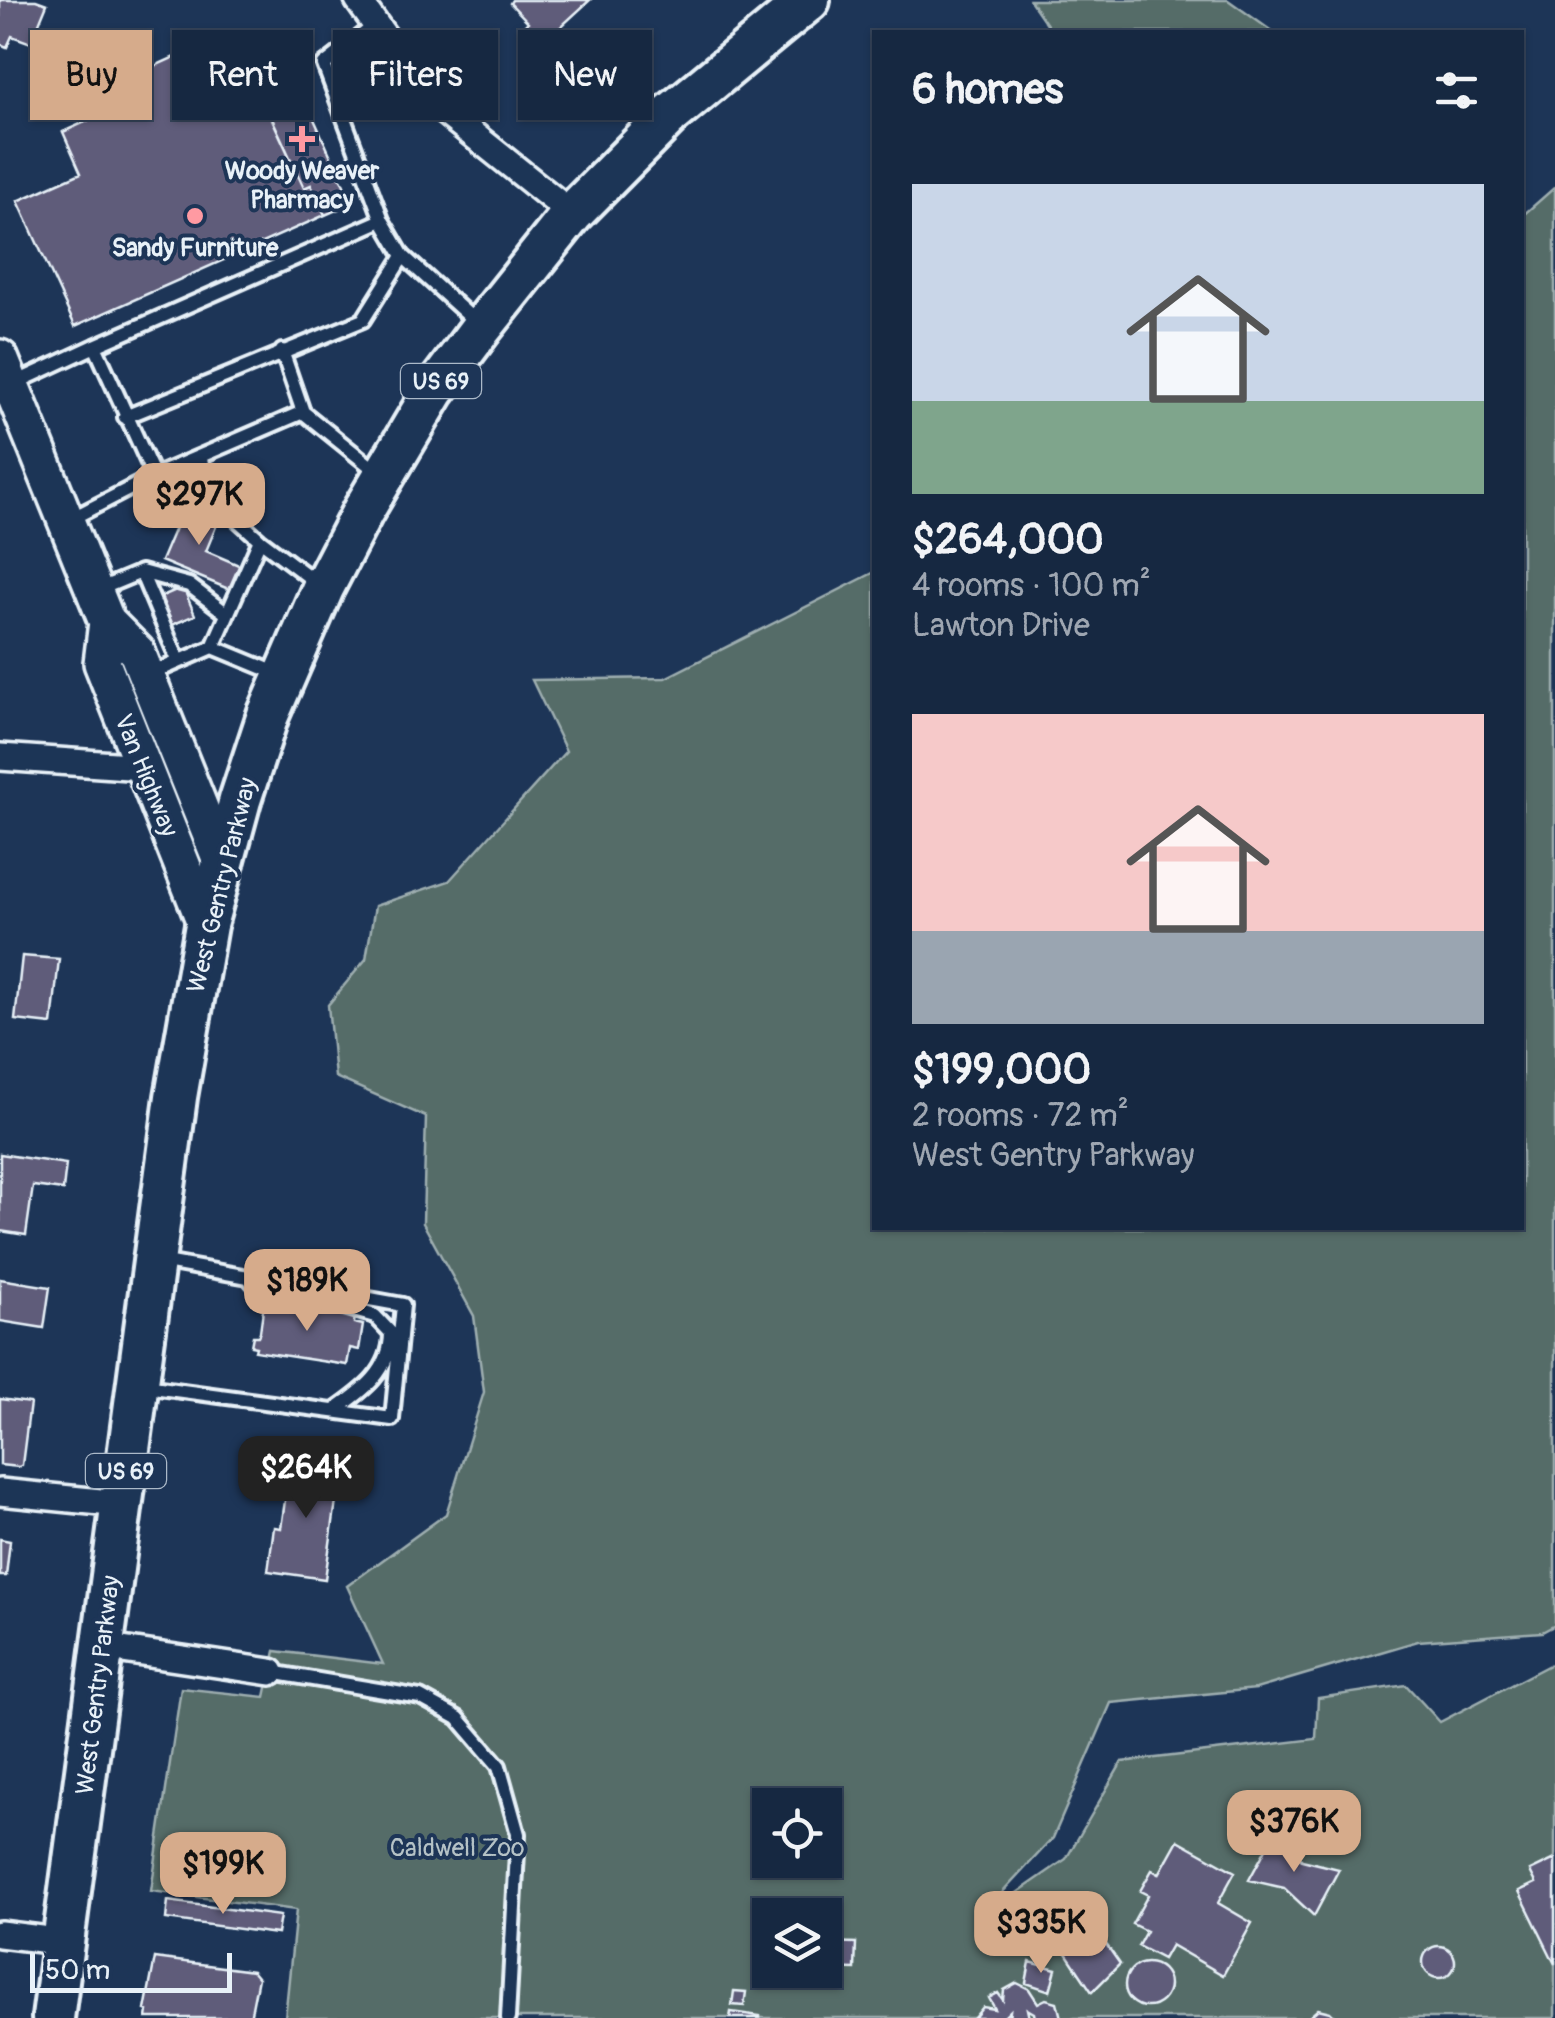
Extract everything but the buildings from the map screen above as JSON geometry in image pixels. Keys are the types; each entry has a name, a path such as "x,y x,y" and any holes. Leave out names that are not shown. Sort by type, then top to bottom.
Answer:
{"main road":[{"name":"West Gentry Parkway","path":"54,2018 176,1098 206,926 222,863 284,676 323,588 382,476 434,390 482,327 572,214 671,114 809,0"},
{"name":"Van Highway","path":"6,372 100,607 137,652 222,863"},
{"name":"Van Highway","path":"100,607 102,663 206,926"}],"street":[{"path":"358,0 430,100 572,214"},
{"path":"0,757 144,767"},
{"path":"0,1492 121,1504"},
{"path":"102,1647 271,1672"},
{"path":"0,1934 64,1942"}],"lane":[{"path":"374,26 324,65 382,220 403,256 482,327"},
{"path":"6,372 96,346 382,220"},
{"path":"126,417 363,320 403,256"},
{"path":"96,346 154,476"},
{"path":"282,351 303,412 382,476"},
{"path":"66,522 154,476 303,412"},
{"path":"200,458 216,500 323,588"},
{"path":"213,647 260,540"},
{"path":"141,572 189,585 227,614"},
{"path":"100,607 141,572"},
{"path":"141,572 178,660"},
{"path":"146,676 213,647 284,676"},
{"path":"137,1386 392,1419 402,1305 154,1260"},
{"path":"248,1277 266,1298 340,1306 375,1316 391,1333 391,1353 382,1368 362,1392 334,1411"},
{"path":"271,1672 430,1702 458,1718 499,1766 518,1834 508,2018"}],"green space":[{"path":"1030,0 1228,0 1270,30 1051,30"},
{"name":"Caldwell Zoo","path":"1555,187 1555,1625 1542,1632 1418,1641 1256,1689 1111,1703 1053,1838 975,1922 1066,1859 1122,1762 1316,1739 1318,1698 1406,1685 1440,1722 1555,1662 1555,2018 285,2018 296,1910 151,1891 181,1688 265,1697 275,1651 383,1664 347,1586 446,1514 484,1392 474,1316 423,1223 426,1117 335,1077 328,1005 366,959 375,906 449,881 566,751 532,680 665,678 872,574 872,1230 1524,1230 1524,214"}],"place":[{"name":"Woody Weaver Pharmacy","path":"302,139"},
{"name":"Sandy Furniture","path":"195,216"}]}
